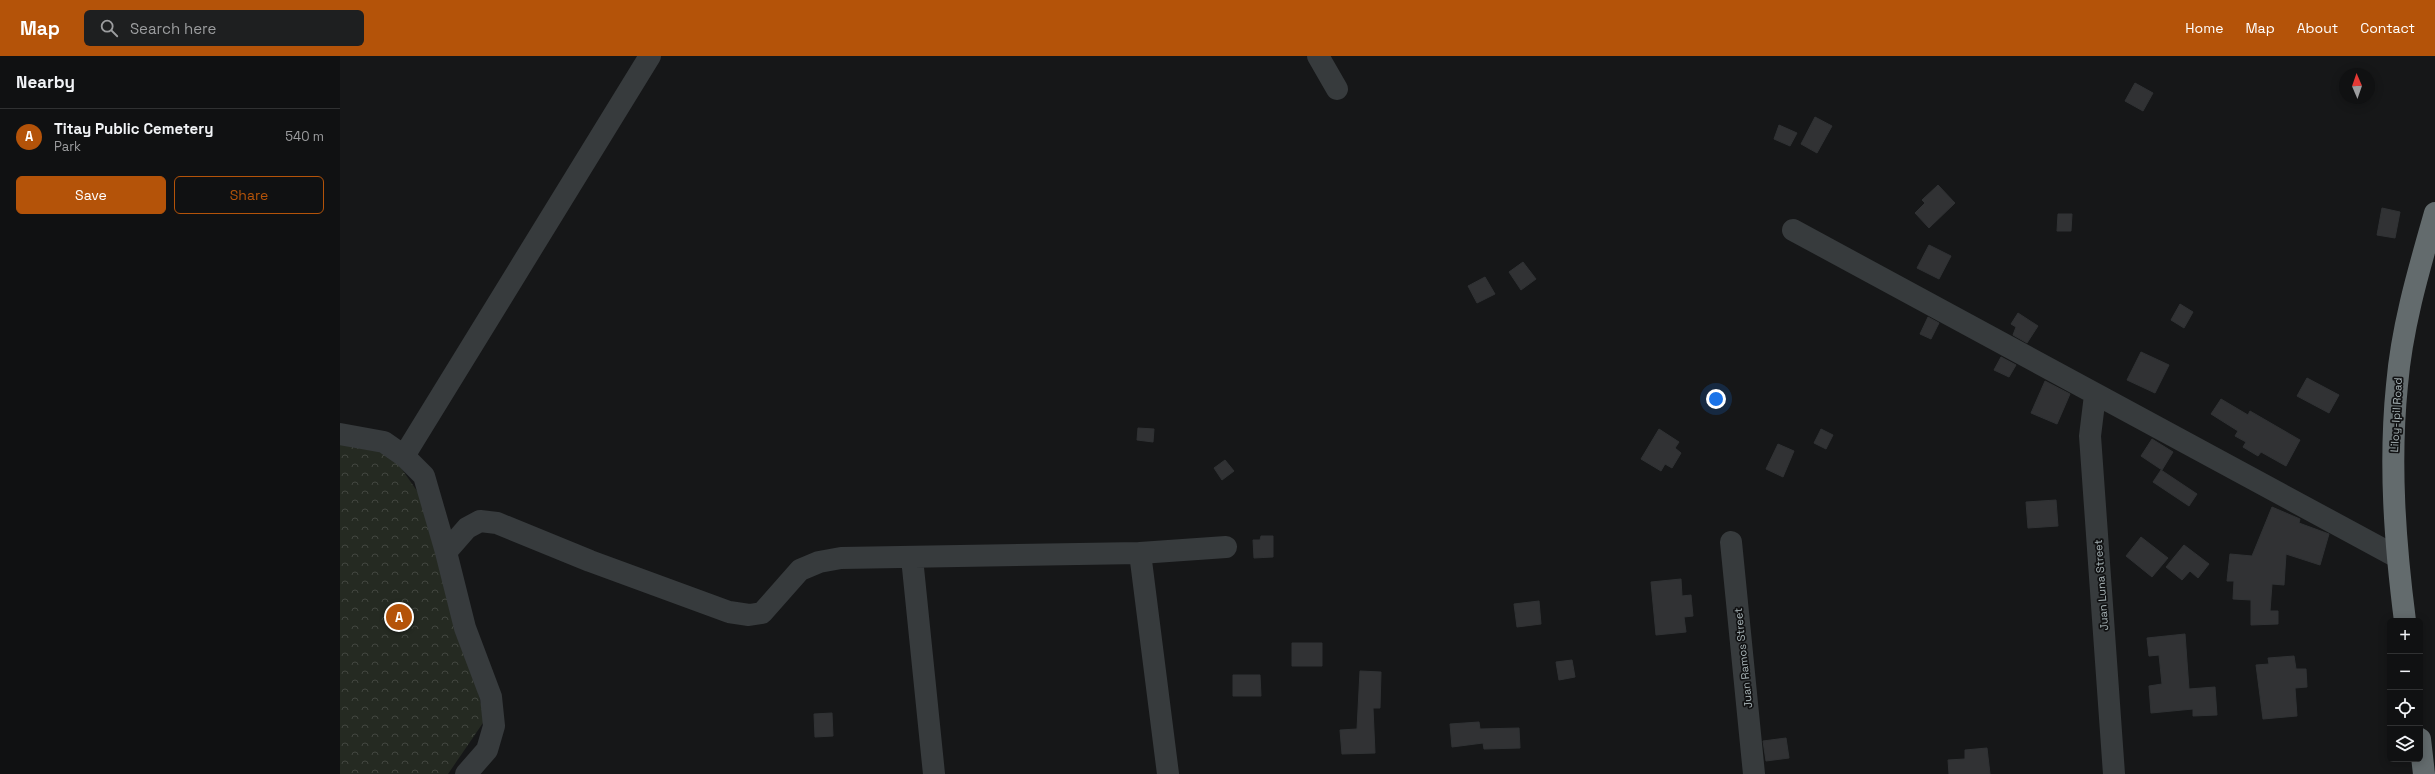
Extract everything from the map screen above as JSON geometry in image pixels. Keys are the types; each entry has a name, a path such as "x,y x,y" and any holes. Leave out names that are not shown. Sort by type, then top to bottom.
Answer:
{"highway":[{"name":"Liloy-Ipil Road","path":"2405,618 2397,557 2394,433 2397,384 2406,325 2416,278 2435,213"},
{"path":"2423,762 2424,774"}],"street":[{"path":"404,456 650,56"},
{"path":"1318,56 1337,89"},
{"path":"1793,230 2095,395 2397,557"},
{"name":"Juan Luna Street","path":"2095,395 2090,436 2114,774"},
{"path":"340,434 384,442 404,456 424,476 446,552 465,628 491,697 494,726 487,750 466,774"},
{"path":"446,552 468,528 480,521 496,523 590,561 729,612 749,615 762,613 800,570 819,562 841,558 1140,553 1226,547"},
{"name":"Juan Ramos Street","path":"1731,542 1754,774"},
{"path":"1140,553 1168,774"},
{"path":"912,558 934,774"}],"green space":[{"path":"340,442 390,452 433,514 485,720 448,774 340,774"}],"building":[{"path":"2135,83 2153,93 2143,111 2125,101"},
{"path":"1815,117 1832,126 1817,153 1801,144"},
{"path":"1779,125 1797,133 1790,146 1774,139"},
{"path":"1938,185 1955,203 1929,228 1915,213 1925,203 1922,200"},
{"path":"2382,208 2400,212 2395,238 2377,235"},
{"path":"2058,214 2072,214 2071,231 2057,231"},
{"path":"1929,245 1951,256 1939,279 1917,268"},
{"path":"1523,262 1536,279 1521,290 1509,272"},
{"path":"1485,277 1495,294 1477,303 1468,286"},
{"path":"2180,304 2193,312 2184,328 2171,320"},
{"path":"2018,313 2038,326 2027,343 2013,335 2016,327 2011,324"},
{"path":"1928,317 1939,323 1931,339 1920,334"},
{"path":"2141,352 2169,365 2155,393 2127,380"},
{"path":"2001,357 2016,365 2009,377 1994,370"},
{"path":"2307,378 2339,395 2329,413 2297,396"},
{"path":"2045,381 2070,394 2057,424 2031,413"},
{"path":"2221,399 2248,415 2250,411 2300,440 2286,466 2261,452 2258,456 2243,447 2246,442 2235,436 2238,431 2211,414"},
{"path":"1138,428 1154,429 1153,442 1137,440"},
{"path":"1659,429 1679,442 1675,448 1681,453 1672,468 1665,464 1661,471 1641,459"},
{"path":"1821,429 1833,435 1826,449 1814,443"},
{"path":"2152,439 2173,452 2162,470 2141,456"},
{"path":"1778,444 1794,451 1783,477 1766,469"},
{"path":"1225,460 1234,471 1222,480 1214,468"},
{"path":"2161,470 2197,494 2189,506 2153,482"},
{"path":"2056,500 2058,526 2028,528 2026,502"},
{"path":"2272,507 2300,519 2299,523 2329,534 2320,565 2286,554 2284,585 2272,584 2270,611 2278,611 2278,624 2251,625 2251,600 2233,599 2234,581 2227,581 2230,554 2252,556"},
{"path":"1261,536 1273,536 1273,557 1254,558 1253,540 1260,540"},
{"path":"2141,537 2168,558 2152,577 2126,556"},
{"path":"2184,545 2209,564 2198,578 2190,571 2182,580 2166,567"},
{"path":"1681,579 1682,596 1691,595 1693,616 1684,617 1686,632 1656,635 1651,582"},
{"path":"1539,601 1541,624 1517,627 1514,604"},
{"path":"2185,634 2189,689 2215,687 2217,715 2193,716 2193,709 2151,713 2149,686 2162,684 2159,655 2149,656 2147,638"},
{"path":"1292,643 1322,643 1322,666 1292,666"},
{"path":"2294,656 2296,669 2306,669 2307,687 2295,688 2297,716 2263,719 2256,665 2269,664 2268,658"},
{"path":"1572,660 1575,677 1559,680 1556,662"},
{"path":"1360,671 1381,672 1380,708 1373,708 1375,753 1342,754 1340,730 1357,729"},
{"path":"1233,675 1260,675 1261,696 1233,696"},
{"path":"832,713 833,736 815,737 814,714"},
{"path":"1479,722 1480,729 1519,728 1520,748 1484,749 1483,743 1452,747 1450,724"},
{"path":"1786,738 1789,758 1766,761 1763,741"},
{"path":"1987,748 1990,774 1949,774 1948,760 1965,759 1965,750"}],"place":[{"name":"Titay Public Cemetery","path":"399,617"}]}
